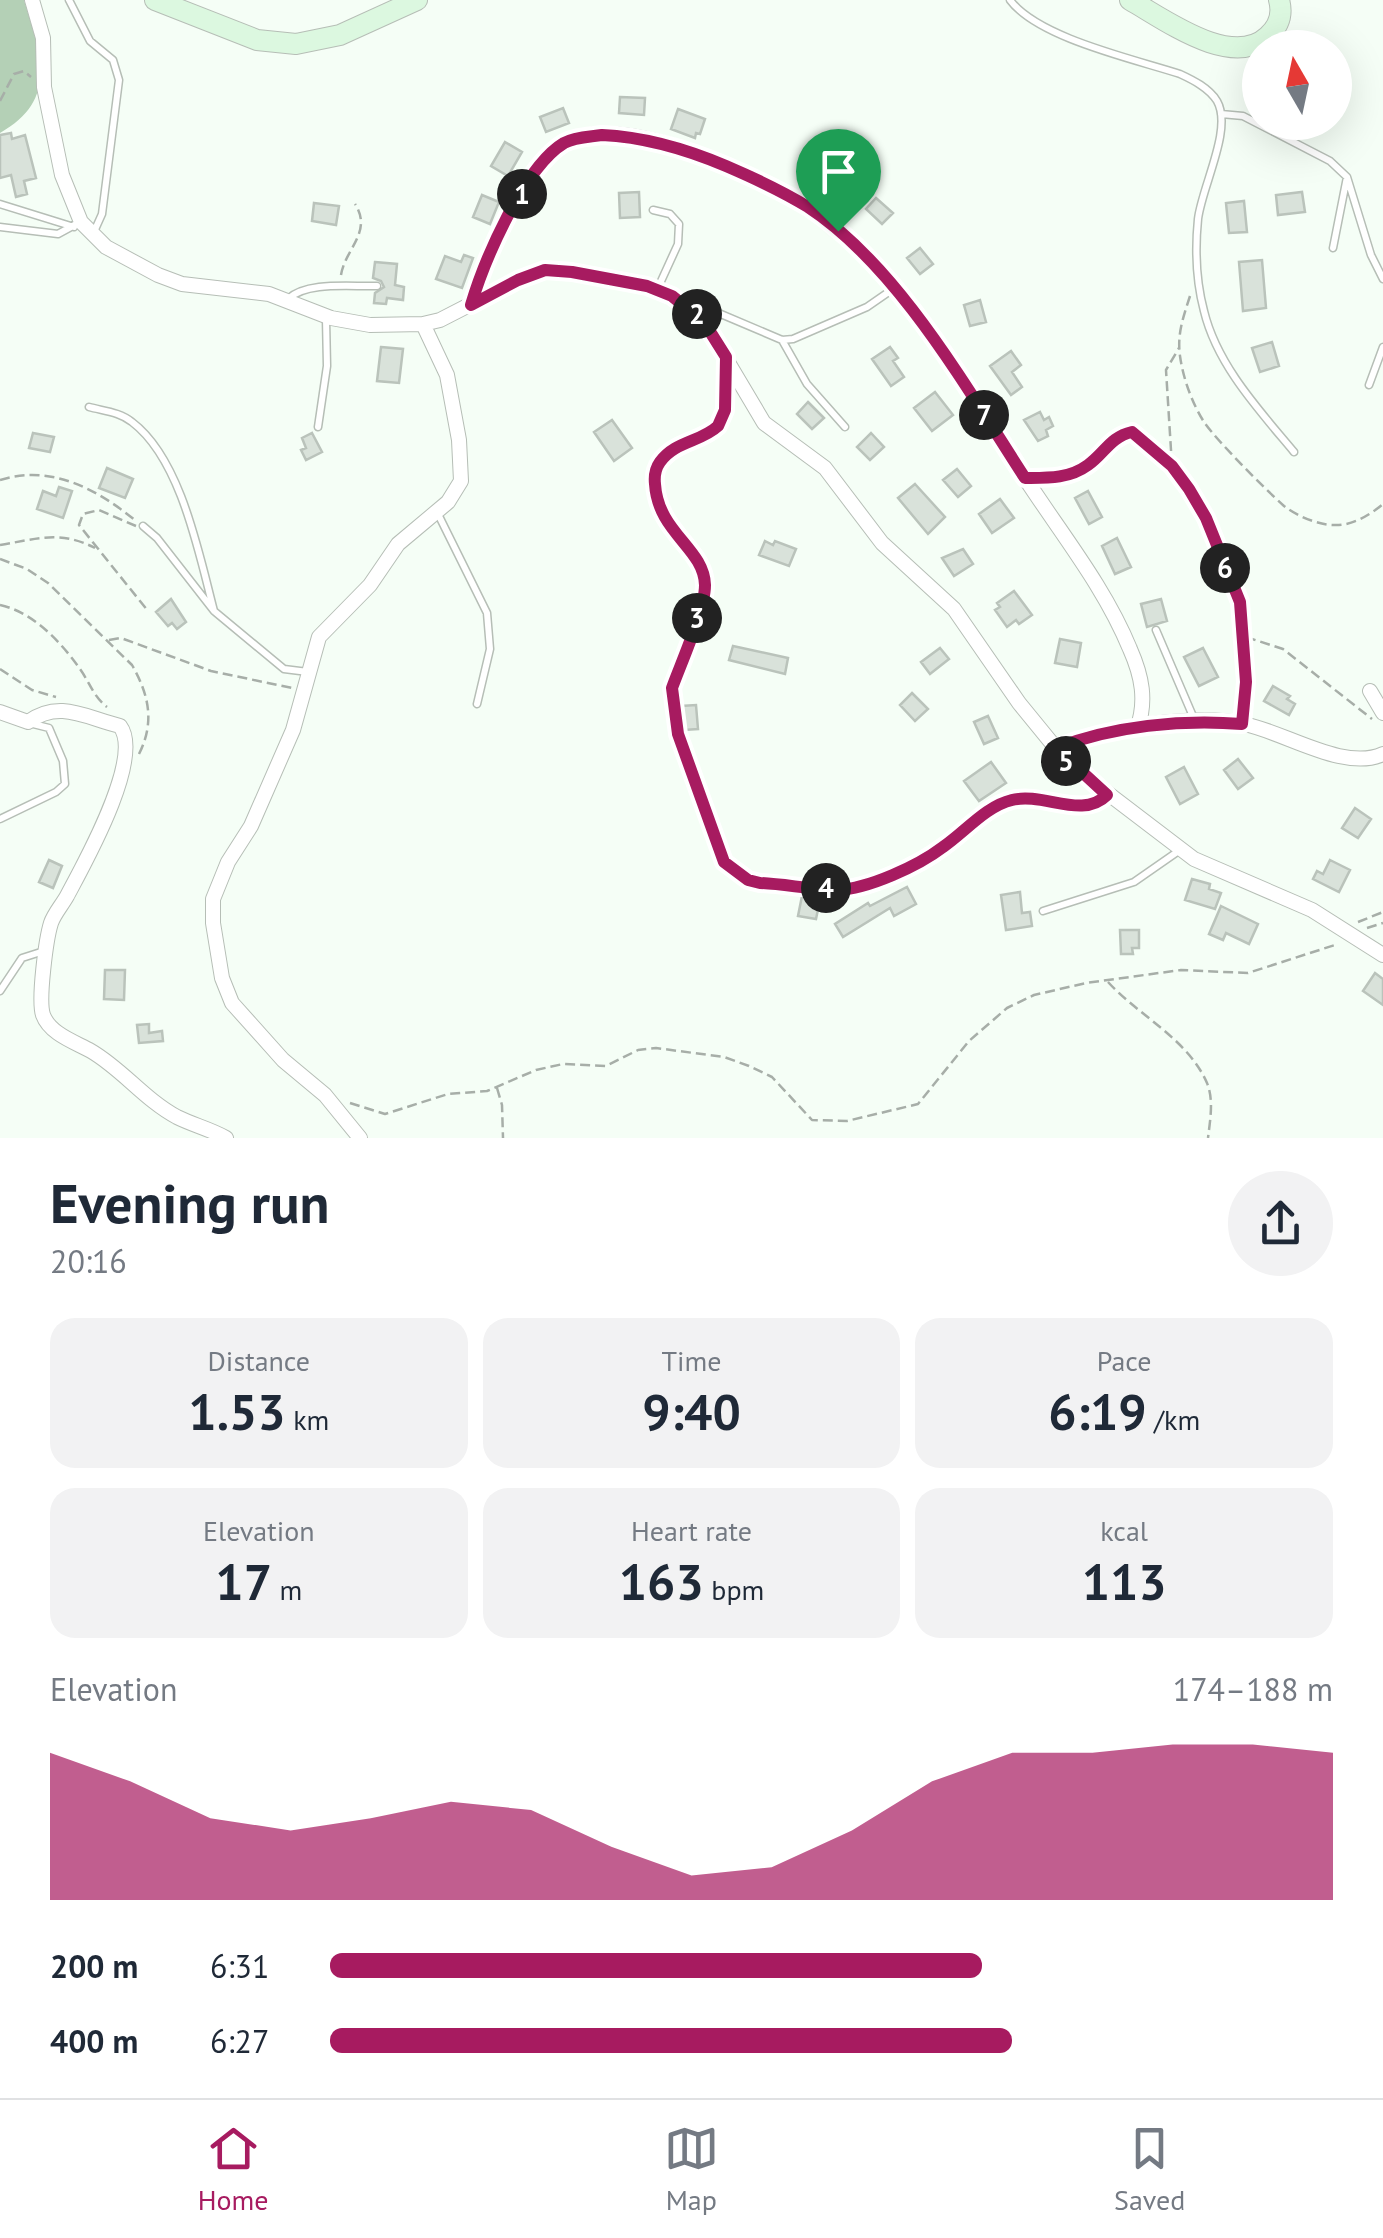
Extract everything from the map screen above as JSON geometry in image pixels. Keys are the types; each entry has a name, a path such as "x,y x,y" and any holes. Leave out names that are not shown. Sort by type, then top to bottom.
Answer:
{"street":[{"path":"32,0 43,38 44,87 62,175 78,224 106,247 169,280 288,299 326,316 370,325 440,320 545,270 657,290 684,304 704,322 764,423 824,468 882,543 954,609 1056,748 1107,795 1140,815 1194,860 1298,903 1383,954"},
{"path":"154,0 257,40 296,44 340,34 417,0"},
{"path":"1130,0 1216,45 1242,48 1270,36 1280,21 1279,0"},
{"path":"471,305 500,232 537,168 568,140 628,136 695,152 810,209 838,231 894,289 952,367 1090,575 1132,651 1144,698 1137,729"},
{"path":"360,1138 325,1094 283,1060 232,1003 222,978 213,924 218,882 259,810 299,716 319,637 370,585 398,544 457,488 462,467 447,375 423,324"},
{"path":"1370,692 1378,717"},
{"path":"0,712 28,722 42,712 62,709 120,726 128,743 124,768 86,859 51,923 43,1014 50,1026 96,1054 178,1117 226,1138"},
{"path":"1056,748 1076,740 1195,721 1242,724 1350,760 1383,754"}],"lane":[{"path":"69,0 90,42 113,60 119,80 102,214 92,235"},
{"path":"1010,0 1017,10 1047,30 1196,82 1218,102 1222,131 1202,191 1198,222 1198,276 1204,314 1219,349 1244,389 1294,452"},
{"path":"1221,114 1242,116 1330,161 1347,177 1371,255 1383,279"},
{"path":"1334,248 1347,177"},
{"path":"0,204 78,224"},
{"path":"653,210 670,214 680,224 678,244 657,290"},
{"path":"0,227 58,234 78,224"},
{"path":"288,299 310,289 376,286"},
{"path":"684,304 709,309 782,340 811,334 894,289"},
{"path":"318,427 327,366 326,316"},
{"path":"782,340 807,384 845,427"},
{"path":"1368,385 1383,347"},
{"path":"726,357 725,410 718,426 672,450 656,466 655,476 662,514 676,537 690,549 704,576 702,607 672,688 678,734 724,862 748,880 760,883 838,890 900,872 930,857 998,804 1038,797 1081,807 1099,803 1107,795"},
{"path":"89,407 120,414 159,451 193,537 214,611"},
{"path":"437,511 486,614 490,649 477,704"},
{"path":"142,526 157,538 214,611 284,669 308,672"},
{"path":"1156,630 1195,721"},
{"path":"0,819 65,784 63,762 49,728 28,722"},
{"path":"1044,912 1134,882 1180,850"},
{"path":"0,991 22,958 47,951"}],"path":[{"path":"0,101 14,74 24,72 44,87"},
{"path":"340,288 342,268 362,226 356,204"},
{"path":"1198,276 1178,330 1190,392 1205,423 1285,506 1303,518 1334,526 1370,515 1383,504"},
{"path":"1172,466 1166,370 1180,346"},
{"path":"1025,478 1058,478 1085,468 1107,444 1132,432 1172,466 1206,518 1240,602 1245,637 1242,724"},
{"path":"0,480 32,475 58,477 86,486 142,526"},
{"path":"142,526 130,526 99,510 83,514 79,525 148,611"},
{"path":"0,545 57,535 76,538 96,548"},
{"path":"0,559 27,569 48,583 132,665 149,709 148,736 138,757"},
{"path":"0,604 19,609 58,642 83,673 92,695 120,726"},
{"path":"1245,637 1283,649 1378,717"},
{"path":"107,641 121,638 210,671 305,690"},
{"path":"0,669 32,690 61,698 75,713"},
{"path":"325,1094 385,1114 448,1094 486,1091 562,1064 606,1066 638,1050 656,1048 724,1057 750,1066 772,1077 812,1120 848,1121 918,1104 969,1041 1006,1008 1034,996 1106,980 1181,970 1248,973 1310,951 1328,950 1349,931 1383,912"},
{"path":"1349,931 1383,923"},
{"path":"1106,980 1128,1004 1165,1031 1208,1084 1212,1108 1208,1138"},
{"path":"496,1087 502,1104 502,1138"}],"green space":[{"path":"0,0 24,0 40,74 31,105 19,120 0,133"}],"building":[{"path":"620,97 645,98 644,115 619,113"},
{"path":"563,108 569,123 546,132 540,117"},
{"path":"678,109 705,119 695,138 671,129"},
{"path":"11,133 12,139 25,135 36,178 24,181 27,194 16,197 11,175 0,178 0,135"},
{"path":"505,142 522,152 508,176 491,166"},
{"path":"817,160 834,167 826,185 809,178"},
{"path":"639,192 640,217 620,218 619,193"},
{"path":"1302,192 1305,212 1278,215 1276,195"},
{"path":"482,195 499,202 490,224 473,217"},
{"path":"876,198 893,213 882,224 866,209"},
{"path":"1244,201 1247,232 1229,233 1226,203"},
{"path":"314,203 339,206 336,225 312,221"},
{"path":"920,248 933,264 920,274 907,258"},
{"path":"464,255 473,258 462,288 436,279 445,256 461,262"},
{"path":"1262,260 1266,308 1243,311 1239,262"},
{"path":"375,262 397,264 395,285 404,287 403,300 387,298 386,304 374,303 375,293 384,287 373,278"},
{"path":"980,300 986,322 970,326 964,305"},
{"path":"1272,342 1279,366 1260,372 1252,348"},
{"path":"381,347 403,349 399,383 377,381"},
{"path":"890,347 898,358 893,361 904,377 891,386 872,359"},
{"path":"1011,351 1021,365 1012,372 1022,387 1011,395 990,366"},
{"path":"935,392 953,415 932,431 914,408"},
{"path":"808,402 824,418 812,429 797,414"},
{"path":"1040,412 1044,420 1049,417 1053,426 1046,430 1048,436 1038,441 1024,420"},
{"path":"612,420 632,448 614,461 594,432"},
{"path":"33,433 54,437 50,452 29,448"},
{"path":"312,433 322,452 306,460 301,450 306,448 302,438"},
{"path":"871,433 884,447 870,460 857,447"},
{"path":"107,468 133,479 125,498 99,488"},
{"path":"957,469 971,486 958,497 943,480"},
{"path":"915,484 945,517 928,534 898,498"},
{"path":"59,487 72,491 63,518 37,509 43,491 56,496"},
{"path":"1088,491 1102,517 1089,524 1075,498"},
{"path":"1000,499 1014,518 992,533 979,514"},
{"path":"1117,538 1131,567 1115,574 1102,546"},
{"path":"765,541 796,549 789,566 759,555"},
{"path":"963,549 973,564 954,576 942,558"},
{"path":"1014,591 1032,615 1007,627 995,610 1000,607 997,603"},
{"path":"171,599 186,622 177,629 172,623 168,626 156,612"},
{"path":"1161,599 1167,621 1147,627 1141,604"},
{"path":"1060,639 1081,643 1077,667 1055,663"},
{"path":"733,646 788,658 785,674 729,660"},
{"path":"940,648 949,659 930,674 921,662"},
{"path":"1203,648 1218,677 1199,686 1184,657"},
{"path":"1273,686 1290,696 1287,699 1295,704 1289,715 1264,701"},
{"path":"912,693 928,709 915,721 900,705"},
{"path":"696,705 698,729 684,730 681,706"},
{"path":"988,716 998,738 984,744 974,722"},
{"path":"1238,759 1253,778 1238,789 1224,770"},
{"path":"991,762 1006,783 979,801 964,781"},
{"path":"1184,767 1198,794 1180,804 1166,777"},
{"path":"1355,808 1371,819 1358,838 1342,828"},
{"path":"49,860 62,866 53,888 39,882"},
{"path":"1330,860 1350,870 1339,892 1313,879 1317,871 1323,874"},
{"path":"1192,879 1210,884 1209,889 1221,893 1215,909 1185,900"},
{"path":"907,887 916,904 894,916 890,908 843,937 835,924 868,903 870,906"},
{"path":"1020,892 1022,913 1030,912 1032,926 1006,930 1001,895"},
{"path":"802,896 820,900 816,919 798,916"},
{"path":"1221,906 1258,924 1249,944 1226,933 1223,940 1209,934"},
{"path":"1120,930 1139,930 1139,948 1132,948 1133,954 1121,954"},
{"path":"105,970 125,970 124,1000 104,999"},
{"path":"1375,973 1383,979 1383,1005 1363,991"},
{"path":"149,1024 149,1033 162,1031 163,1041 139,1043 137,1025"}],"route":[{"path":"628,136 695,152 776,189 838,231 911,309 1025,478 1058,478 1085,468 1107,444 1132,432 1172,466 1206,518 1240,602 1246,682 1242,724 1189,721 1076,740 1056,748 1107,795 1099,803 1081,807 1038,797 998,804 930,857 900,872 838,890 760,883 748,880 724,862 678,734 672,688 702,607 705,588 704,576 690,549 666,524 655,488 656,466 672,450 718,426 725,410 726,357 695,312 672,296 647,286 545,270 471,305 500,232 537,168 549,154 577,138 628,136"}]}
